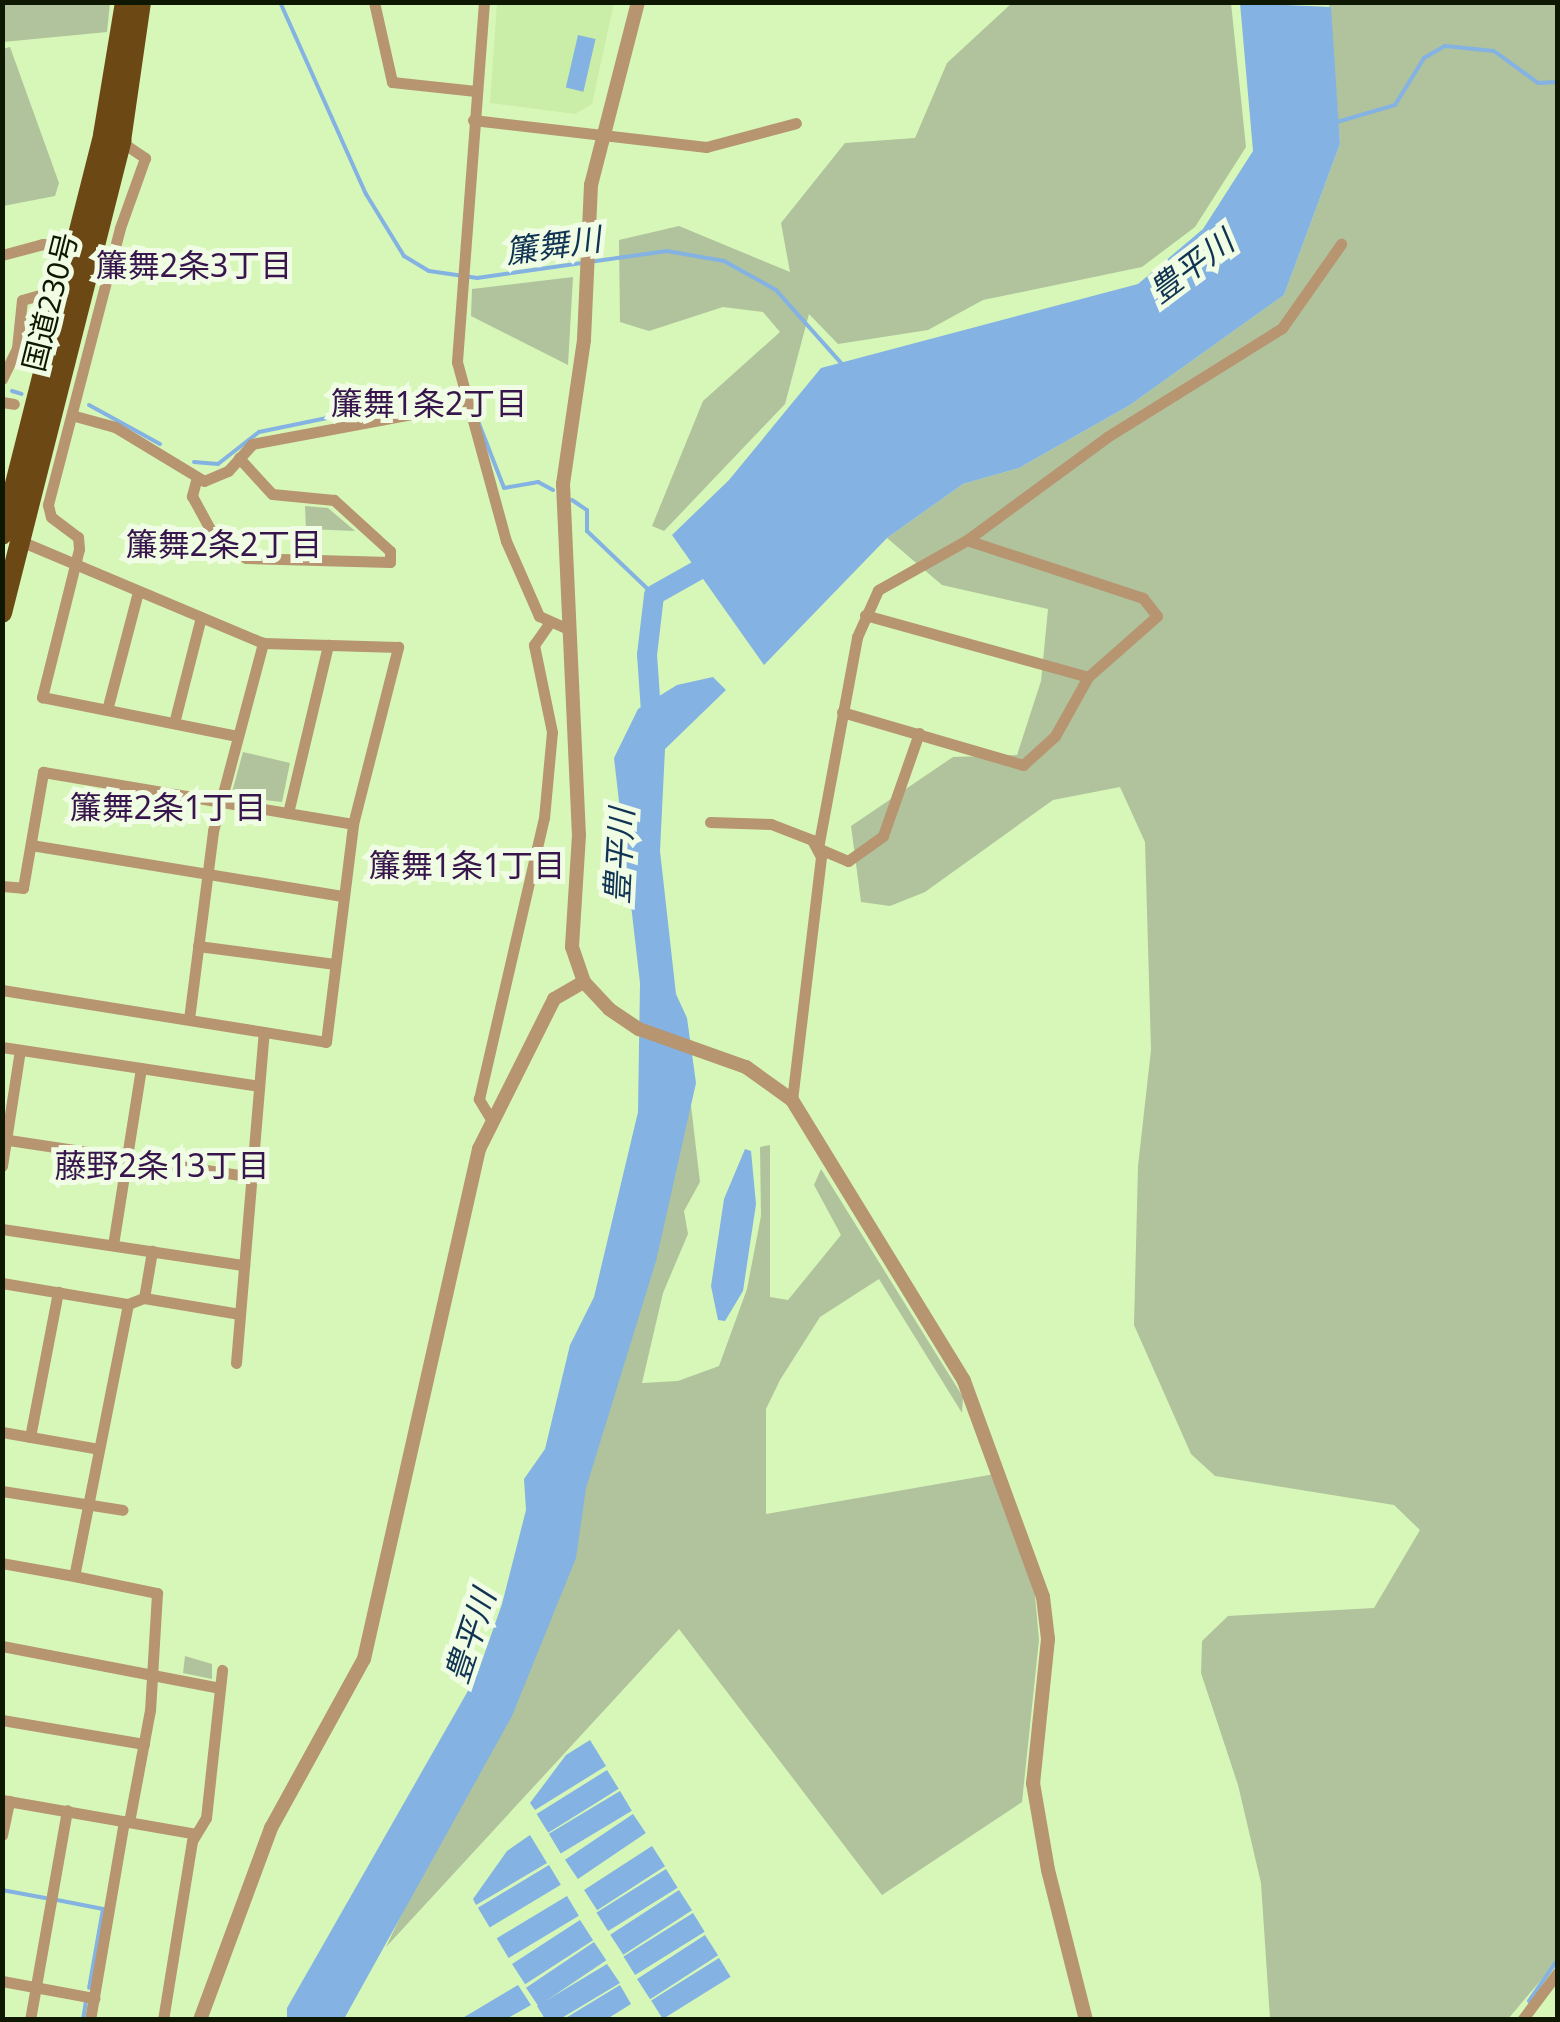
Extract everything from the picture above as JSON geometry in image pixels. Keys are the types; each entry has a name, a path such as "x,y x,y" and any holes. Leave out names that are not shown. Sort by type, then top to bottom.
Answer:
{"highway":[{"name":"国道230号","path":"112,138 125,2"},
{"name":"国道230号","path":"2,613 7,530 84,250 141,2"}],"street":[{"path":"374,2 392,82 476,91"},
{"path":"484,2 462,251 458,362 466,404 506,541 548,625"},
{"path":"638,2 600,134 588,227 586,295 563,484 566,628 578,834 570,930 589,989 639,1030 721,1058 792,1100 964,1381 1014,1502 1047,1616 1036,1809 1086,2020"},
{"path":"474,120 706,147 796,123"},
{"path":"112,138 144,158 120,228 75,416 48,505 51,517 78,537 42,697 237,736"},
{"path":"2,254 43,244 84,250"},
{"path":"792,1100 818,848 842,712 865,616 878,590 900,572 967,540 1108,437 1282,328 1341,244"},
{"path":"2,380 17,348 18,306 40,295 70,304"},
{"path":"75,416 115,427 197,477 216,476 252,444 466,404"},
{"path":"197,477 192,496 216,540 246,558 390,562 390,551 334,500 272,494 239,458"},
{"path":"2,990 326,1042 352,824 398,647 263,643 138,592 7,530"},
{"path":"842,712 1023,765 1056,736 1088,677 1148,630 1157,616 1152,604 967,540"},
{"path":"108,710 138,592"},
{"path":"865,616 1088,677"},
{"path":"174,723 201,617"},
{"path":"548,625 566,628"},
{"path":"492,1121 478,1099 544,818 552,732 534,645 548,625"},
{"path":"189,1019 221,801 263,643"},
{"path":"288,813 328,645"},
{"path":"710,822 771,824 848,862 883,836 919,733"},
{"path":"2,886 24,888 43,772 352,824"},
{"path":"31,845 344,896"},
{"path":"198,946 336,964"},
{"path":"200,2020 271,1828 364,1659 462,1203 492,1121 554,999 589,989"},
{"path":"236,1363 264,1032"},
{"path":"2,1047 260,1086"},
{"path":"2,1166 20,1050"},
{"path":"113,1245 141,1068"},
{"path":"4,1140 252,1178"},
{"path":"2,1229 244,1264"},
{"path":"144,1298 152,1251"},
{"path":"2,1283 128,1304 144,1298 240,1314"},
{"path":"30,1437 58,1292"},
{"path":"74,1576 128,1304"},
{"path":"2,1432 99,1448"},
{"path":"2,1491 123,1510"},
{"path":"2,1563 157,1593 154,1673 144,1744 90,2020"},
{"path":"2,1646 220,1688"},
{"path":"164,2020 196,1834 206,1818 222,1670"},
{"path":"2,1720 144,1744"},
{"path":"2,1834 6,1800 196,1834"},
{"path":"30,2020 67,1810"},
{"path":"1522,2020 1558,1972"},
{"path":"2,1982 94,1998"}],"shaded area":[{"path":"3,2 110,3 107,32 3,42"},
{"path":"1013,2 1231,3 1246,147 1195,227 1142,267 983,300 928,330 838,344 809,314 785,404 664,531 652,526 703,401 780,332 763,312 723,307 649,331 620,322 619,240 679,226 790,272 781,223 845,143 915,138 947,63"},
{"path":"497,3 614,3 592,104 575,114 490,103"},
{"path":"1329,3 1557,3 1558,1960 1508,2019 1270,2019 1261,1883 1238,1785 1201,1673 1202,1641 1228,1616 1374,1608 1420,1530 1394,1505 1215,1476 1191,1454 1134,1325 1138,1166 1151,1050 1145,842 1120,787 1053,800 925,892 890,906 861,902 851,826 953,757 1017,755 1041,681 1048,609 942,585 887,538 963,484 1019,468 1130,405 1284,295 1340,144"},
{"path":"10,47 59,183 55,196 3,206 2,49"},
{"path":"573,277 568,365 471,316 472,289"},
{"path":"305,506 328,508 355,531 306,529"},
{"path":"243,752 290,763 282,802 231,796"},
{"path":"686,1063 700,1182 684,1211 688,1234 663,1293 642,1383 678,1381 719,1366 747,1289 761,1216 760,1147 770,1145 770,1297 788,1300 841,1235 814,1185 821,1169 963,1397 962,1413 879,1279 820,1317 766,1409 766,1514 995,1474 1035,1595 1039,1640 1022,1802 882,1895 679,1629 386,1947 532,1639"},
{"path":"185,1656 212,1664 212,1679 183,1673"}],"water":[{"path":"1240,3 1331,7 1340,144 1284,295 1130,405 1019,468 963,484 887,538 764,665 672,535 729,480 821,368 1138,284 1203,229 1253,151"},
{"path":"578,35 596,39 583,92 566,88"},
{"path":"713,677 726,690 665,749 660,851 676,994 687,1018 696,1083 656,1261 586,1488 576,1558 512,1716 344,2019 287,2020 287,2008 477,1675 502,1604 526,1510 524,1479 545,1449 570,1345 594,1297 638,1112 640,983 614,758 638,709 677,685"},
{"path":"745,1149 751,1151 756,1204 743,1291 725,1321 718,1320 711,1286 724,1199"},
{"path":"590,1740 606,1766 535,1810 530,1803 566,1755"},
{"path":"607,1770 619,1789 548,1833 537,1814"},
{"path":"620,1791 632,1811 561,1853 549,1834"},
{"path":"633,1814 646,1833 578,1879 565,1860"},
{"path":"530,1835 547,1863 476,1905 473,1899 507,1851"},
{"path":"652,1846 665,1866 597,1910 584,1890"},
{"path":"549,1865 561,1885 490,1927 478,1908"},
{"path":"666,1869 678,1888 608,1931 596,1912"},
{"path":"679,1890 692,1910 623,1955 610,1935"},
{"path":"567,1896 579,1916 509,1958 497,1938"},
{"path":"693,1913 705,1932 635,1975 623,1956"},
{"path":"580,1920 593,1940 525,1984 512,1964"},
{"path":"705,1935 718,1955 650,1999 637,1979"},
{"path":"594,1942 606,1960 538,2006 526,1988"},
{"path":"719,1958 731,1977 663,2019 651,2000"},
{"path":"607,1964 620,1983 560,2019 545,2019 537,2006"},
{"path":"518,1985 531,2005 506,2019 461,2019"},
{"path":"620,1985 631,2004 607,2019 564,2019"}],"waterway":[{"name":"簾舞川","path":"280,2 366,194 404,256 429,271 477,278 667,251 724,261 776,290 842,364"},
{"path":"1337,122 1395,105 1424,58 1445,46 1494,51 1538,83 1558,82"},
{"path":"12,391 22,394"},
{"path":"428,397 457,401"},
{"path":"89,405 160,444"},
{"path":"194,462 218,464 259,432 366,410"},
{"path":"476,416 504,488 538,482 553,490"},
{"path":"572,500 587,510 587,531 654,595"},
{"name":"豊平川","path":"652,726 647,655 654,595 718,559"},
{"path":"2,1890 45,1898"},
{"path":"57,1900 103,1909 89,1988"},
{"path":"1529,2001 1558,1959"},
{"path":"83,2020 86,2002"}],"district":[{"name":"簾舞2条3丁目","path":"194,265"},
{"name":"簾舞1条2丁目","path":"429,403"},
{"name":"簾舞2条2丁目","path":"224,544"},
{"name":"簾舞2条1丁目","path":"168,807"},
{"name":"簾舞1条1丁目","path":"467,865"},
{"name":"藤野2条13丁目","path":"162,1165"}]}
